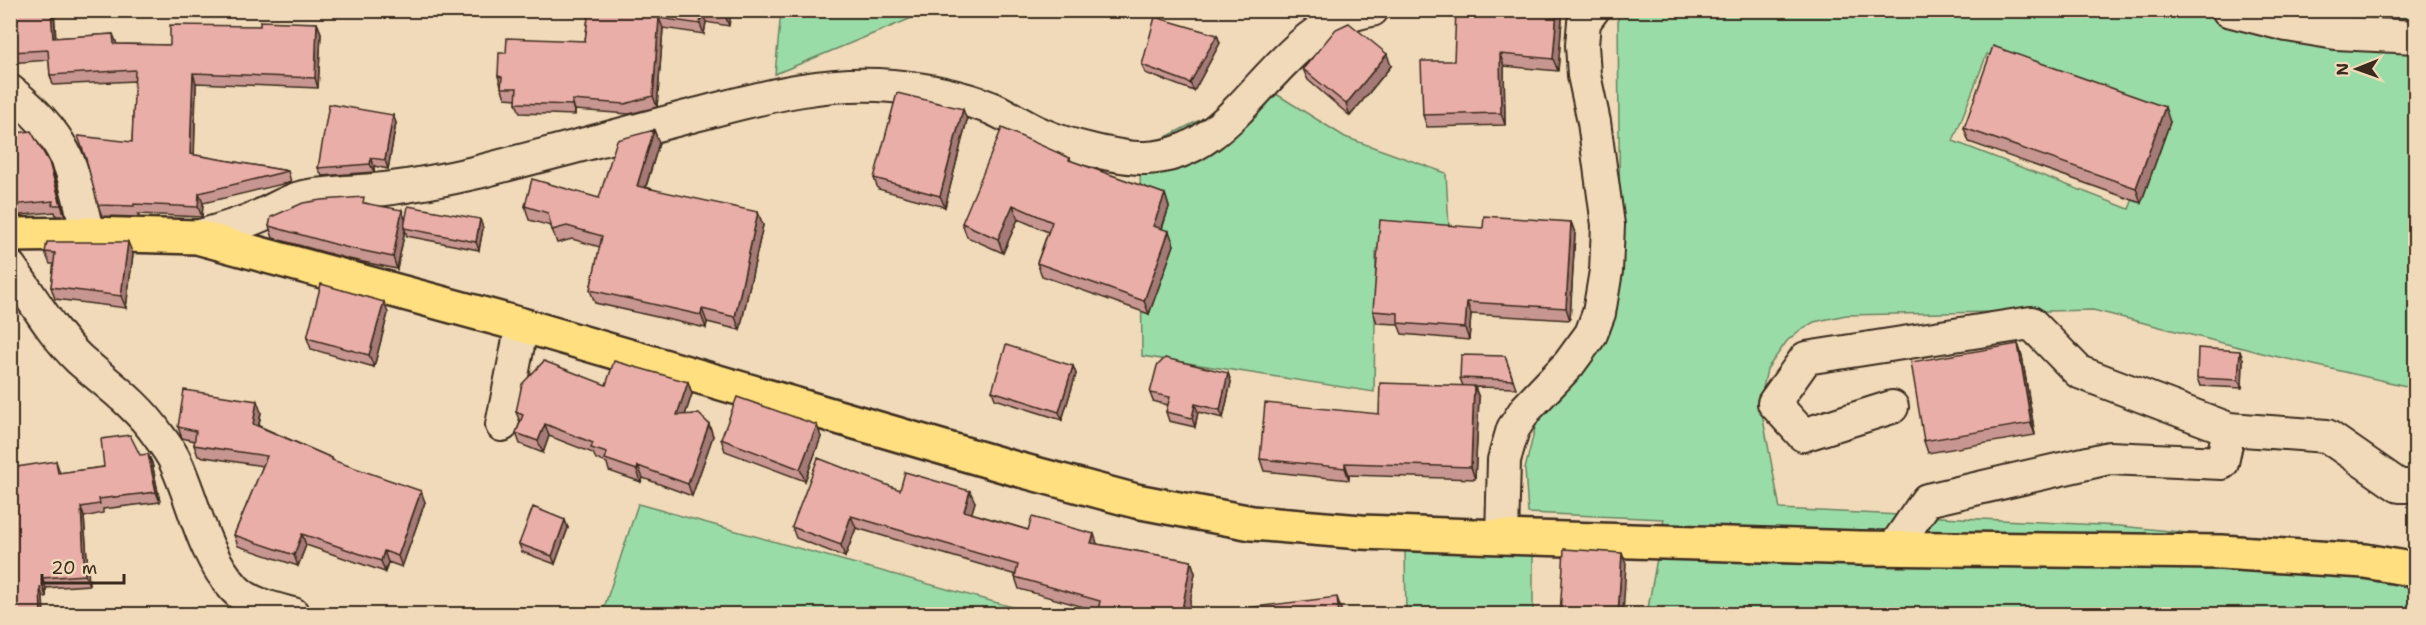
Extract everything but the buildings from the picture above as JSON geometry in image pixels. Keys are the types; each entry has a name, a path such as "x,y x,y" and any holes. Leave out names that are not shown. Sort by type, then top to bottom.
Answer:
{"main road":[{"path":"10,234 197,237 522,325 1012,468 1136,501 1252,523 1361,532 1502,537 1894,548 2222,552 2365,561 2415,570"}],"street":[{"path":"197,237 255,218 284,203 303,197 389,188 474,173 747,100 849,85 891,85 945,93 992,108 1044,136 1101,151 1145,158 1180,153 1208,138 1240,108 1268,76 1302,44 1328,24 1372,10"},
{"path":"2228,10 2287,26 2336,33 2415,37"},
{"path":"1502,537 1504,460 1513,429 1526,409 1569,364 1591,334 1599,313 1606,271 1608,225 1594,122 1584,75 1582,45 1584,22 1592,11"},
{"path":"10,90 44,123 59,143 70,166 88,234"},
{"path":"10,267 38,310 60,338 79,359 124,397 154,429 175,460 202,537 218,566 243,602 249,600 293,615"},
{"path":"1892,407 1803,435 1774,403 1806,358 2031,323 2079,372 2229,429 2327,436 2399,486 2415,486"},
{"path":"502,425 522,325"},
{"path":"1894,548 1927,500 2109,458 2222,463 2229,429"}],"green space":[{"path":"781,10 929,11 775,74"},
{"path":"1618,11 2415,11 2415,388 2270,355 2093,310 1846,315 1814,322 1787,341 1767,369 1760,403 1780,509 2120,526 2415,556 2415,614 1647,614 1664,519 1528,513 1525,469 1536,424 1620,253","holes":["1987,54 2163,122 2129,209 1953,141"]},
{"path":"1265,87 1345,137 1446,173 1449,228 1376,249 1374,392 1142,356 1140,150"},
{"path":"638,504 1038,614 602,614"},
{"path":"1533,547 1533,614 1406,614 1405,551"}]}
